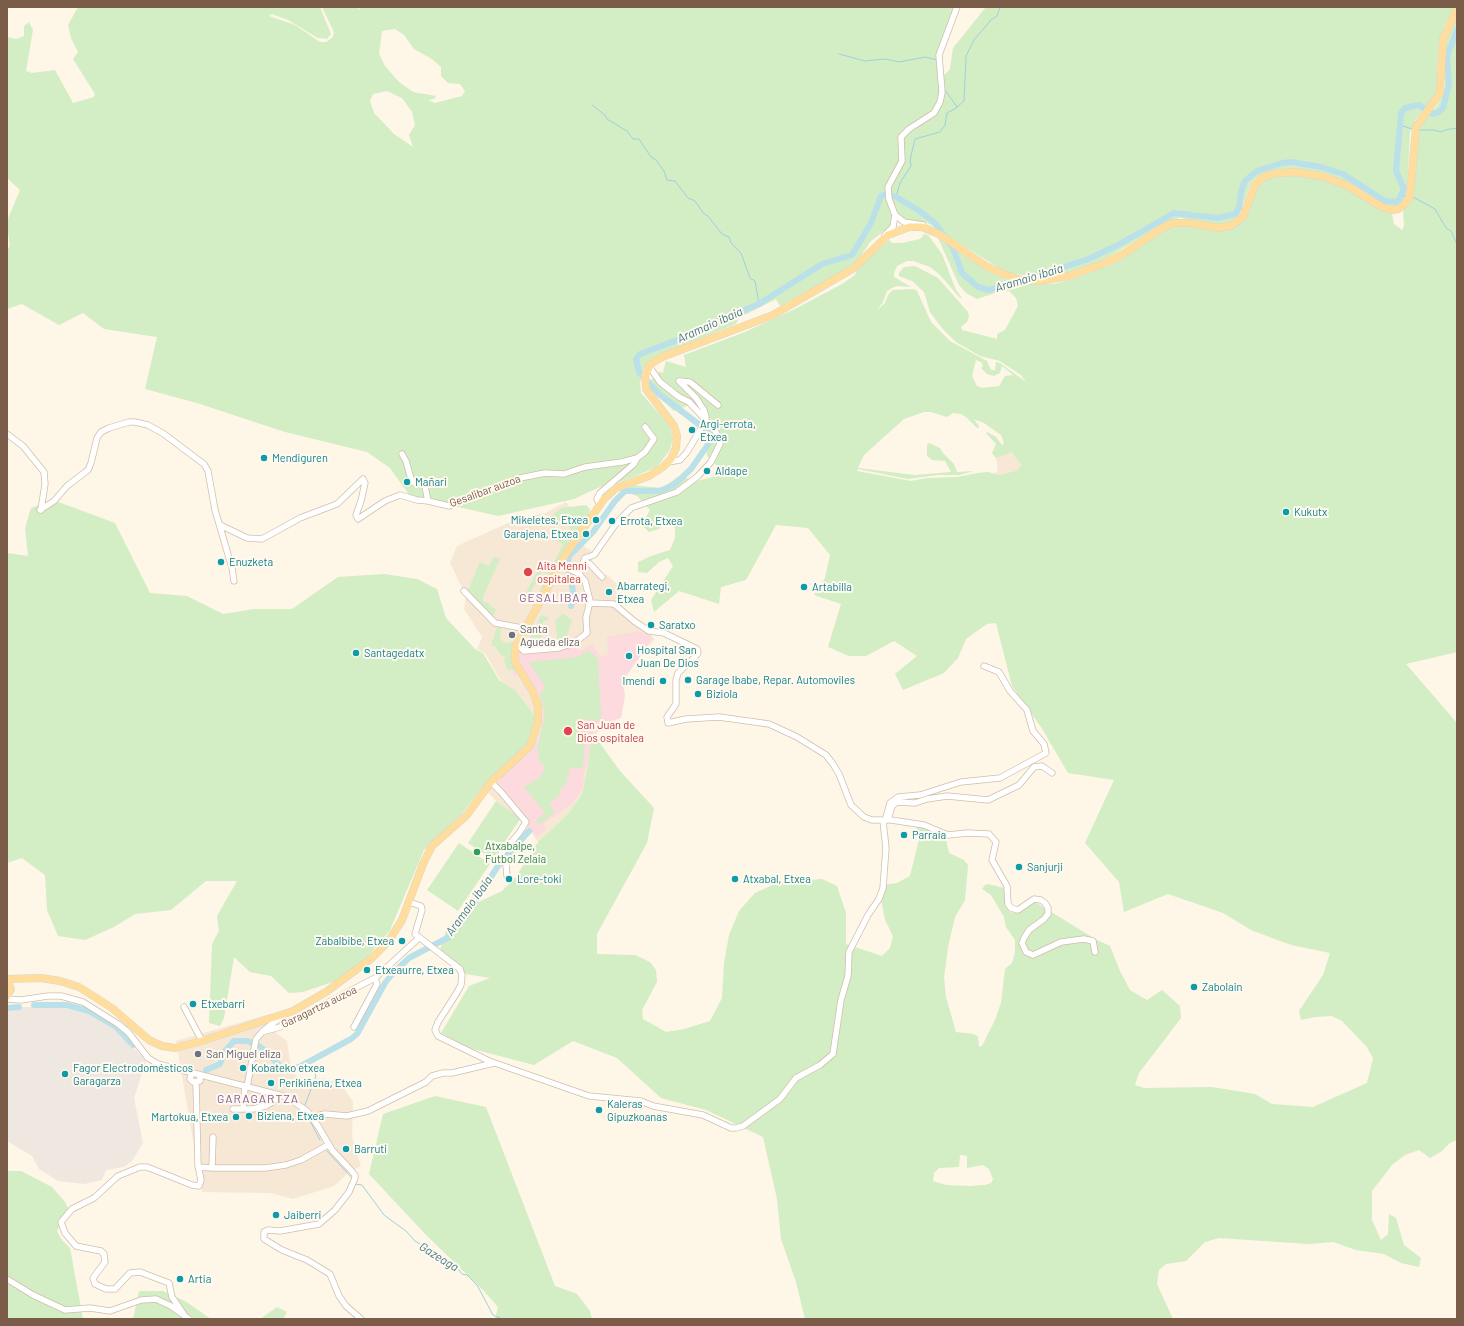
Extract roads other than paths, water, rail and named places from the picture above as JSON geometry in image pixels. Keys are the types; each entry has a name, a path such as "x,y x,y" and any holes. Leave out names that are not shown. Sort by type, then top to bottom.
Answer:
{"main road":[{"path":"8,988 22,980 40,978 60,980 79,987 112,1008 149,1040 162,1046 184,1047 283,1014 311,1002 372,958 395,932 410,902 423,864 432,846 467,815 491,782 530,746 538,722 538,706 535,696 514,660 517,644 564,568 599,504 616,488 650,476 668,462 676,448 676,431 671,420 651,397 645,385 645,375 649,366 662,357 774,315 854,268 880,241 888,235 901,229 915,227 939,234 986,266 1012,278 1029,281 1060,278 1103,264 1125,253 1162,228 1173,223 1223,228 1232,225 1243,217 1255,185 1262,178 1271,174 1303,173 1322,176 1346,185 1382,207 1392,210 1398,209 1406,204 1410,196 1414,132 1419,122 1435,103 1440,93 1443,40 1457,9"}],"street":[{"path":"901,229 890,199 889,191 891,180 902,161 901,137 909,129 934,113 940,102 942,92 939,54 957,7"},
{"path":"897,218 904,222 920,224 929,230"},
{"path":"880,241 881,237 893,227 897,218"},
{"path":"580,574 585,560 594,555 615,525 631,508 677,492 698,476 711,462 720,444 716,432 704,418 689,402 679,397 660,382 649,366"},
{"path":"668,462 680,460 687,452 705,422 704,418 706,416 696,398 679,381 690,382 718,405"},
{"path":"7,434 23,446 44,472 45,484 41,510 54,501 66,486 88,470 99,434 119,424 135,422 148,425 164,434 204,464 209,475 214,506 232,568 234,581"},
{"path":"599,504 597,499 600,493 634,464 637,458 644,452 654,439 645,427"},
{"path":"402,454 406,461 411,479 414,483 424,482 428,501"},
{"name":"Gesalibar auzoa","path":"220,525 247,538 262,539 300,518 337,504 363,479 365,482 362,501 356,515 358,519 385,501 398,495 449,506 520,478 545,473 564,474 585,467 622,462 637,458"},
{"path":"585,560 602,577"},
{"path":"517,644 524,651 559,648 574,643 587,633 586,618 590,603 585,581 580,574 564,568"},
{"path":"464,591 495,623 527,629"},
{"path":"590,603 616,604 634,621 649,631 664,633 697,649 698,653 696,658 678,673 676,680 676,704 667,717 668,723 686,719 719,717 769,724 797,737 826,755 839,774 847,797 855,809 864,817 872,820 924,825 948,835 967,833 989,834 996,842 992,860 1007,886 1008,904 1011,908 1018,910 1034,899 1041,900 1048,908 1048,914 1044,919 1029,930 1024,938 1022,943 1026,952 1033,955 1060,942 1084,939 1093,941 1094,952"},
{"path":"410,902 421,906 422,910 415,934 460,969 462,975 461,985 438,1022 436,1030 438,1036 494,1063 589,1096 641,1101 653,1106 702,1115 731,1128 744,1126 783,1097 796,1078 820,1065 833,1054 841,1000 848,976 849,952 868,915 879,899 883,888 886,848 885,821 890,803 898,797 920,796 961,782 1000,778 1046,753 1044,744 1033,731 1027,710 1010,691 999,672 984,666"},
{"path":"885,821 892,807 897,802 915,803 947,796 988,800 1019,785 1035,767 1042,766 1052,773"},
{"path":"491,782 526,822 517,836 500,854 503,860 506,876"},
{"name":"Garagartza auzoa","path":"262,1032 280,1027 375,978 419,938"},
{"name":"Garagartza auzoa","path":"354,1028 377,984 375,978"},
{"path":"8,988 16,1000"},
{"path":"8,988 16,1000"},
{"path":"16,1000 62,996 83,1002 128,1032 148,1058 158,1064 287,1097 298,1104 312,1117 328,1145 355,1175 350,1192 335,1210 319,1224 280,1231 268,1230 264,1232 264,1239 274,1246 307,1260 330,1274 339,1296 346,1306 361,1319"},
{"path":"184,1007 202,1041"},
{"path":"243,1109 255,1044 262,1032 283,1014"},
{"path":"312,1117 325,1114 347,1116 362,1112 378,1107 394,1096 426,1082 432,1076 494,1063"},
{"path":"192,1072 190,1080 196,1083"},
{"path":"196,1083 201,1080 203,1076"},
{"path":"187,1317 172,1297 169,1283 140,1272 130,1273 115,1289 110,1290 97,1286 93,1283 93,1278 105,1262 103,1252 76,1246 68,1238 61,1225 62,1220 72,1209 94,1198 118,1176 140,1167 147,1167 199,1186 201,1180 198,1167 196,1083"},
{"path":"233,1109 253,1109 266,1106 274,1101 276,1094"},
{"path":"212,1168 213,1137"},
{"path":"198,1167 265,1168 286,1165 301,1160 328,1145"},
{"path":"7,1280 32,1295 65,1310 90,1308 110,1311 141,1300 156,1299 164,1302 187,1317"}],"waterway":[{"path":"896,197 900,183 911,166 910,160 915,139 940,132 945,125 947,113 964,101 966,56 974,40 991,20 997,16 1000,7"},
{"name":"Aramaio ibaia","path":"571,606 574,596 567,563 570,555 593,532 615,501 625,491 659,491 674,485 691,469 707,446 711,437 705,429 659,394 639,372 636,359 640,354 704,330 720,320 759,304 822,264 852,255 871,223 881,196 886,194 896,197 921,212 935,223 953,248 962,273 978,287 989,290 1086,260 1118,245 1174,213 1217,218 1235,214 1239,208 1241,192 1245,181 1257,171 1282,163 1291,162 1321,167 1343,174 1385,201 1398,202 1404,189 1396,171 1401,113 1405,108 1419,105 1433,114 1439,112 1443,108 1449,84 1447,56 1457,30"},
{"path":"839,54 865,61 885,59 899,62 925,57 937,60"},
{"path":"945,90 957,107"},
{"path":"592,105 605,115 607,119 627,131 633,139 639,139 651,157 656,160 664,171 667,180 675,181 688,198 695,201 704,214 708,216 722,234 729,237 731,243 741,253 750,278 755,281 759,304"},
{"path":"1400,125 1412,129"},
{"path":"1420,130 1434,130 1441,132 1457,128"},
{"name":"Aramaio ibaia","path":"1401,197 1407,195"},
{"path":"1413,197 1435,209 1446,228 1451,231 1457,244"},
{"name":"Aramaio ibaia","path":"206,1070 220,1064 225,1051 234,1041 247,1041 257,1045 284,1070 289,1071 351,1039 357,1034 385,983 393,973 409,958 449,937 463,920 498,866 529,831"},
{"name":"Aramaio ibaia","path":"34,1005 67,1005 89,1011 116,1027 133,1045"},
{"name":"Aramaio ibaia","path":"7,1008 19,1007"},
{"name":"Gazeaga","path":"301,1066 313,1070 316,1076 305,1105"},
{"name":"Gazeaga","path":"308,1117 320,1140"},
{"name":"Gazeaga","path":"327,1151 352,1178"},
{"name":"Gazeaga","path":"355,1184 362,1185 384,1215 406,1231 415,1241 453,1263 462,1274 467,1275 477,1285 493,1315 502,1319"}],"place":[{"name":"Argi-errota, Etxea","path":"692,430"},
{"name":"Mendiguren","path":"264,458"},
{"name":"Aldape","path":"707,471"},
{"name":"Mañari","path":"407,482"},
{"name":"Kukutx","path":"1286,512"},
{"name":"Mikeletes, Etxea","path":"596,520"},
{"name":"Errota, Etxea","path":"612,521"},
{"name":"Garajena, Etxea","path":"586,534"},
{"name":"Enuzketa","path":"221,562"},
{"name":"Aita Menni ospitalea","path":"528,572"},
{"name":"Artabilla","path":"804,587"},
{"name":"Abarrategi, Etxea","path":"609,592"},
{"name":"Saratxo","path":"651,625"},
{"name":"Santa Agueda eliza","path":"512,635"},
{"name":"Santagedatx","path":"356,653"},
{"name":"Hospital San Juan De Dios","path":"629,656"},
{"name":"Garage Ibabe, Repar. Automoviles","path":"688,680"},
{"name":"Imendi","path":"663,681"},
{"name":"Biziola","path":"698,694"},
{"name":"San Juan de Dios ospitalea","path":"568,731"},
{"name":"Parraia","path":"904,835"},
{"name":"Atxabalpe, Futbol Zelaia","path":"477,852"},
{"name":"Sanjurji","path":"1019,867"},
{"name":"Lore-toki","path":"509,879"},
{"name":"Atxabal, Etxea","path":"735,879"},
{"name":"Zabalbibe, Etxea","path":"402,941"},
{"name":"Etxeaurre, Etxea","path":"367,970"},
{"name":"Zabolain","path":"1194,987"},
{"name":"Etxebarri","path":"193,1004"},
{"name":"San Miguel eliza","path":"198,1054"},
{"name":"Kobateko etxea","path":"243,1068"},
{"name":"Fagor Electrodomésticos Garagarza","path":"65,1074"},
{"name":"Perikiñena, Etxea","path":"271,1083"},
{"name":"Kaleras Gipuzkoanas","path":"599,1110"},
{"name":"Biziena, Etxea","path":"249,1116"},
{"name":"Martokua, Etxea","path":"236,1117"},
{"name":"Barruti","path":"346,1149"},
{"name":"Jaiberri","path":"276,1215"},
{"name":"Artia","path":"180,1279"}],"district":[{"name":"GESALIBAR","path":"554,598"},
{"name":"GARAGARTZA","path":"258,1099"}]}
